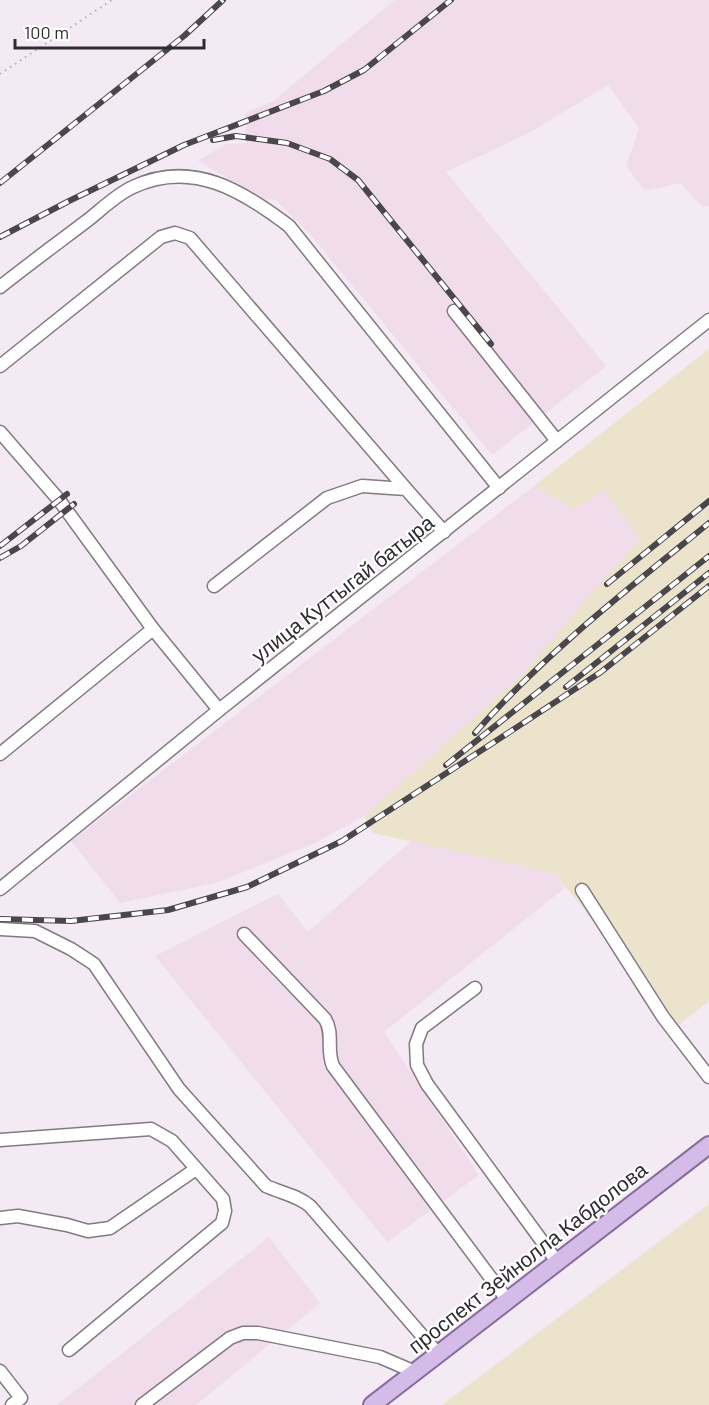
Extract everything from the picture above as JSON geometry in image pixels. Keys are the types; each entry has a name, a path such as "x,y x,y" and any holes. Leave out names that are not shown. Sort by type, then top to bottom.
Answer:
{"main road":[{"name":"проспект Зейнолла Кабдолова","path":"372,1405 709,1145"}],"street":[{"path":"0,286 131,187 161,176 197,178 228,187 257,202 289,226 499,488"},
{"path":"0,366 160,237 175,233 190,238 444,532"},
{"path":"454,311 557,441"},
{"name":"улица Куттыгай батыра","path":"0,890 219,710 709,320"},
{"path":"0,432 62,505 153,629 219,710"},
{"path":"214,586 327,498 362,486 406,489"},
{"path":"0,754 153,629"},
{"path":"582,890 663,1017 709,1077"},
{"path":"0,929 35,931 71,949 94,964 179,1089 266,1186 301,1198 310,1206 438,1354"},
{"path":"244,934 325,1019 330,1026 329,1057 333,1066 508,1301"},
{"path":"475,988 422,1028 416,1044 417,1065 427,1084 558,1263"},
{"path":"0,1140 151,1129 172,1141 223,1199 225,1211 222,1223 69,1350"},
{"path":"0,1218 18,1216 67,1225 88,1232 110,1228 196,1169"},
{"path":"142,1405 230,1338 243,1333 380,1357 415,1372"},
{"path":"0,1371 21,1398 12,1405"}],"path":[{"path":"0,74 112,0"}],"shaded area":[{"path":"395,0 709,0 709,206 702,207 681,183 645,191 626,166 639,128 608,85 527,134 446,172 606,366 492,455 309,233 276,200 264,199 198,161 226,144 246,143 245,113 273,101"},
{"path":"709,349 709,1001 679,1025 554,873 373,833 364,816 524,673 640,539 603,490 574,510 534,486"},
{"path":"534,486 574,510 603,489 640,539 524,673 364,816 313,844 216,883 120,903 71,841"},
{"path":"411,841 554,873 565,888 384,1032 479,1175 387,1242 155,956 278,894 308,932"},
{"path":"709,1204 709,1405 442,1405"},
{"path":"269,1237 320,1303 196,1405 57,1405"}],"railway":[{"path":"0,183 184,36 223,0"},
{"path":"0,237 184,145 324,91 364,70 451,0"},
{"path":"213,140 236,136 287,143 330,159 358,180 491,344"},
{"path":"0,546 67,494"},
{"path":"607,584 709,501"},
{"path":"0,558 21,546 74,504"},
{"path":"475,733 558,649 709,523"},
{"path":"446,765 709,556"},
{"path":"566,687 709,573"},
{"path":"0,919 71,921 168,910 247,887 342,841 505,735 601,672 709,586"}]}
